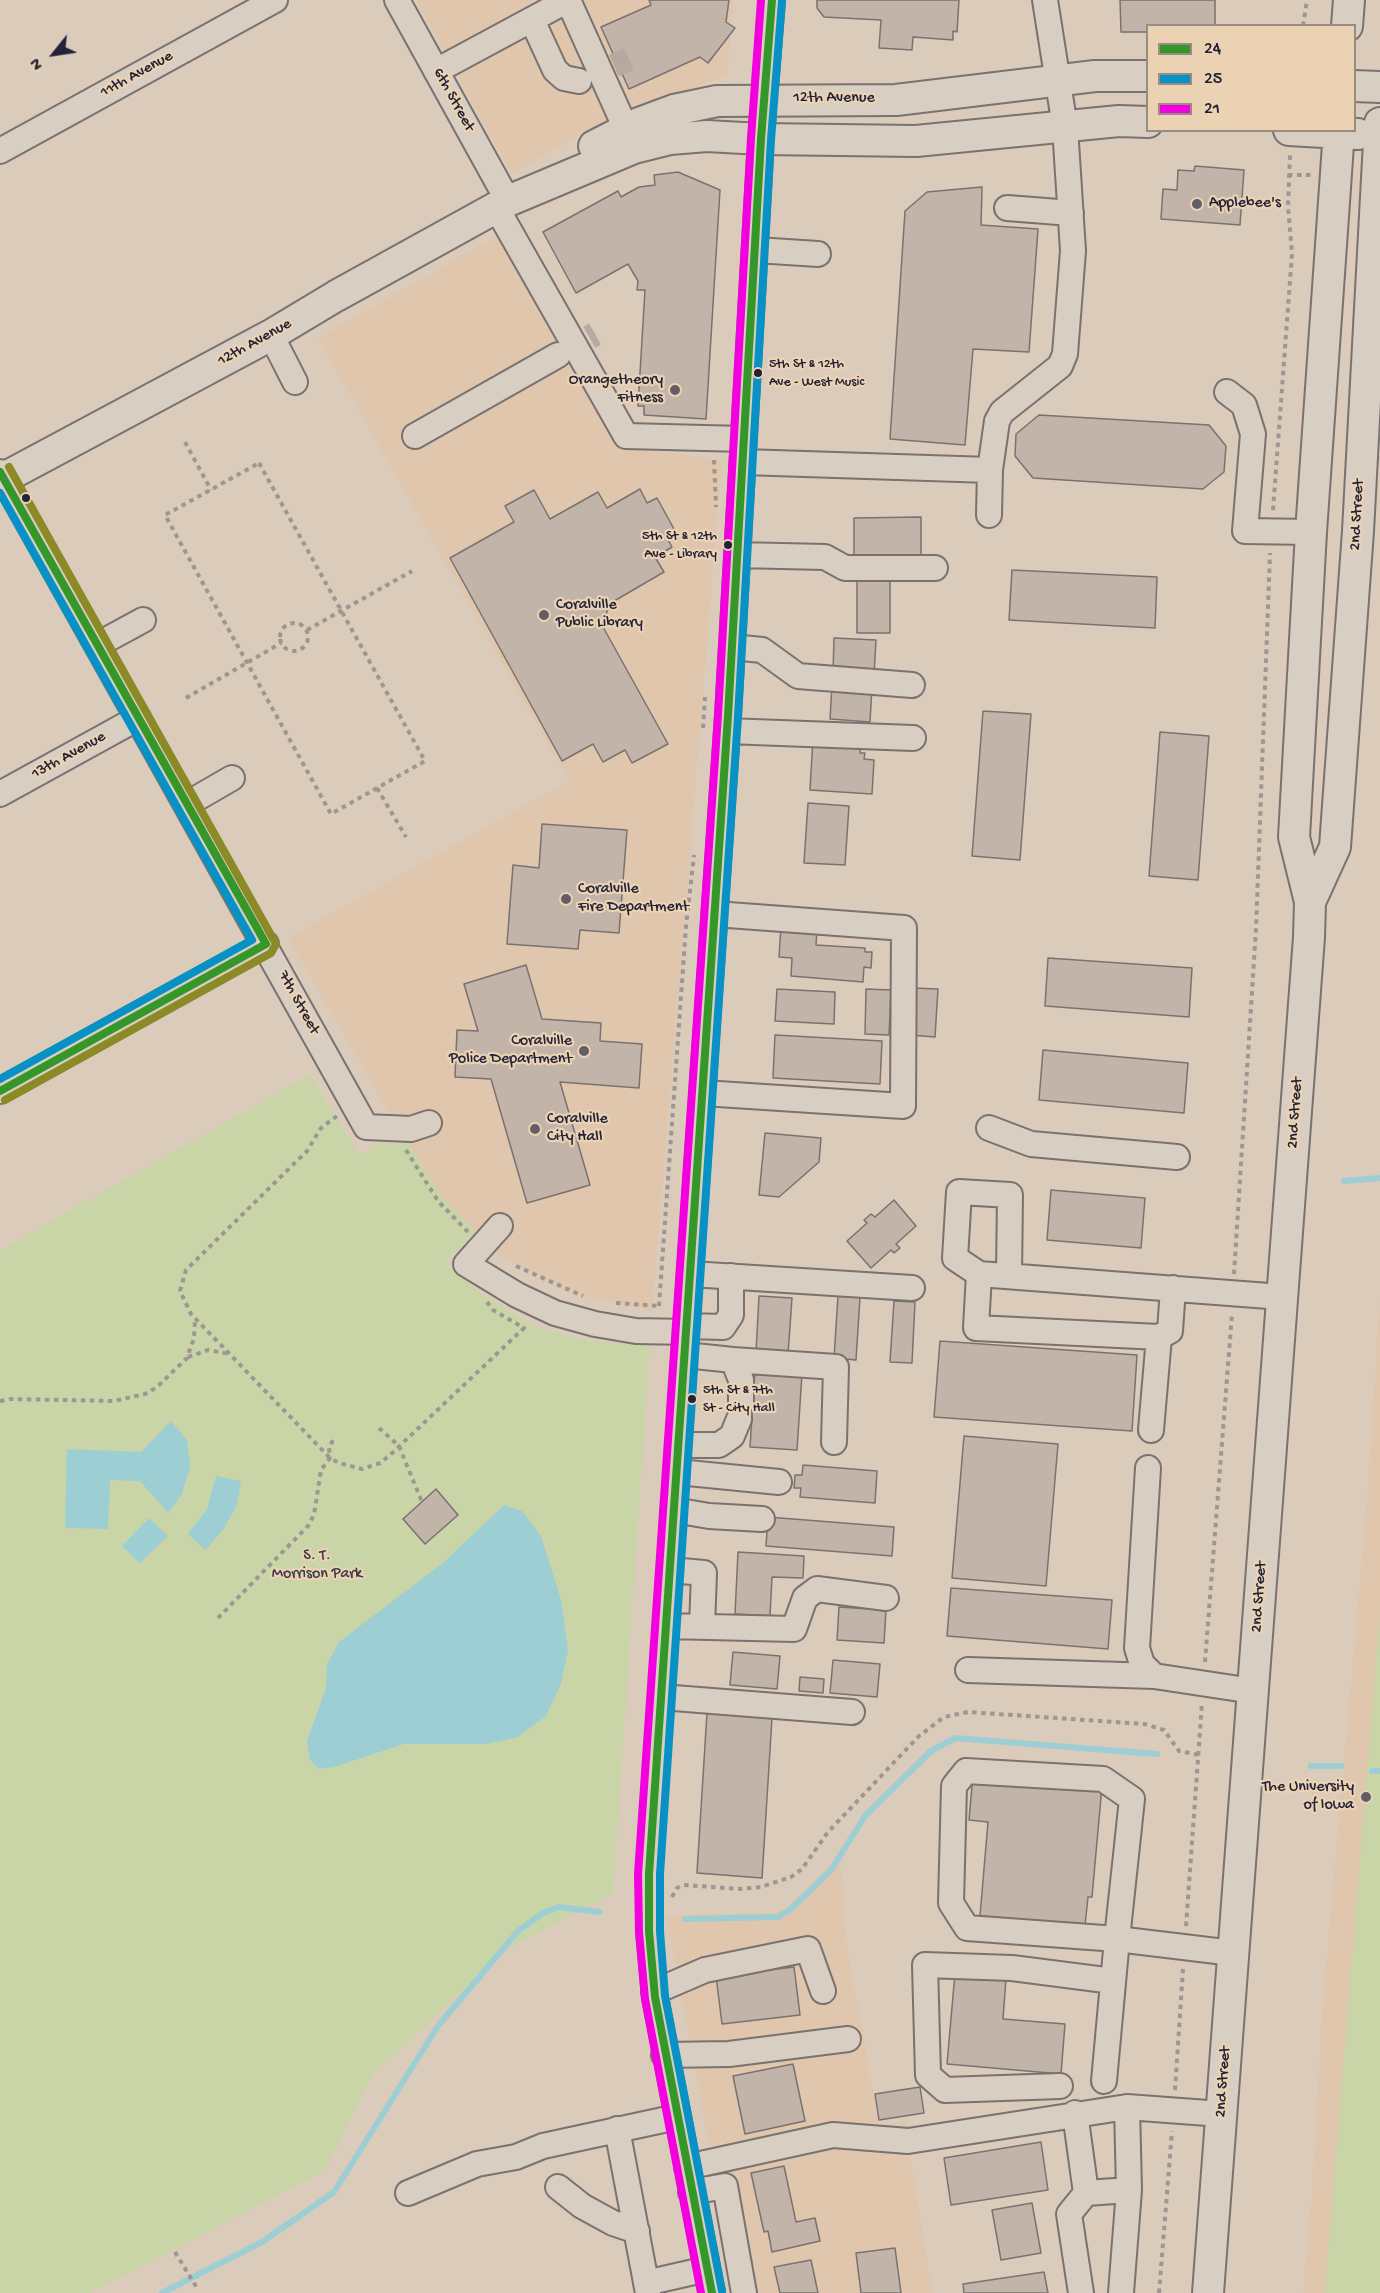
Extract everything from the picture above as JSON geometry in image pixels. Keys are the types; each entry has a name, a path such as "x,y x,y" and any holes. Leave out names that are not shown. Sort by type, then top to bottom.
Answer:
{"main road":[{"path":"1347,24 1349,0"},
{"name":"12th Avenue","path":"1,477 271,335 336,296 502,204 605,139 674,110 717,101 896,100 1095,76 1146,76"},
{"path":"1356,86 1380,87"},
{"name":"12th Avenue","path":"502,204 634,147 670,139 707,136 761,139 944,140 1119,121 1146,122"},
{"path":"1356,131 1379,129"},
{"name":"2nd Street","path":"1310,902 1335,847 1358,531 1379,129"},
{"path":"1290,138 1339,132"},
{"name":"2nd Street","path":"1208,2293 1310,902 1294,837 1311,532 1339,132"}],"street":[{"name":"11th Avenue","path":"0,151 275,0"},
{"name":"6th Street","path":"398,0 502,204 626,436 743,451"},
{"path":"436,71 568,0 626,129"},
{"path":"712,2293 664,2055 654,1992 649,1931 649,1874 715,914 761,139 772,0"},
{"path":"989,515 994,431 1002,412 1060,366 1065,354 1073,251 1071,213 1065,127 1045,0"},
{"path":"532,20 555,70 564,78 579,81"},
{"path":"1007,208 1071,213"},
{"path":"756,250 818,254"},
{"path":"271,335 295,382"},
{"path":"414,436 558,355"},
{"path":"1227,392 1244,405 1253,434 1245,531 1271,529 1311,532"},
{"path":"743,451 990,470"},
{"name":"7th Street","path":"1,477 266,944 366,1127 411,1128 429,1123"},
{"path":"737,555 825,556 845,568 934,568"},
{"path":"97,645 143,620"},
{"path":"732,647 762,650 798,676 912,685"},
{"name":"13th Avenue","path":"0,794 138,718"},
{"path":"727,731 913,738"},
{"path":"187,804 232,778"},
{"path":"703,1093 903,1106 904,928 715,914"},
{"path":"0,1091 266,944"},
{"path":"989,1128 1031,1144 1177,1157"},
{"path":"1009,1276 1010,1195 959,1192 955,1258 979,1274 1282,1297"},
{"path":"500,1226 466,1264 517,1295 555,1312 595,1324 687,1338 733,1360 836,1367 834,1442"},
{"path":"691,1274 912,1288"},
{"path":"979,1274 976,1328 1160,1337 1170,1330 1173,1288"},
{"path":"687,1338 723,1328 731,1315 731,1276"},
{"path":"1151,1430 1160,1337"},
{"path":"680,1445 719,1445 732,1436 740,1411 741,1380 733,1360"},
{"path":"1148,1468 1137,1648 1142,1664 1154,1676"},
{"path":"678,1472 778,1482"},
{"path":"674,1510 709,1516 762,1518"},
{"path":"670,1570 704,1573 702,1627"},
{"path":"666,1626 794,1629 805,1598 817,1589 885,1598"},
{"path":"968,1670 1154,1676 1253,1691"},
{"path":"661,1697 852,1712"},
{"path":"1104,2081 1117,1939 1132,1799 1103,1779 966,1771 954,1786 951,1903 967,1928 1117,1939 1233,1953"},
{"path":"654,1992 705,1970 808,1949 823,1991"},
{"path":"1060,2086 945,2090 928,2075 925,1965 1012,1968 1113,1981"},
{"path":"664,2055 729,2054 848,2039"},
{"path":"1121,2293 1129,2190 1127,2107"},
{"path":"687,2167 833,2135 908,2141 1075,2113 1127,2107 1173,2108 1221,2114"},
{"path":"1075,2113 1086,2193 1069,2214 1081,2293"},
{"path":"408,2193 477,2164 516,2157 543,2146 677,2116"},
{"path":"617,2129 647,2288 707,2269"},
{"path":"691,2192 725,2186 744,2293"},
{"path":"558,2187 582,2206 613,2223 637,2231"},
{"path":"1086,2193 1129,2190"}],"path":[{"path":"1304,24 1307,0"},
{"path":"1159,2293 1233,1293 1256,929 1271,529 1292,254 1288,174 1290,138"},
{"path":"1288,174 1316,175"},
{"path":"184,442 211,490"},
{"path":"714,450 717,512"},
{"path":"259,464 342,610 425,761 331,814 165,514 259,464"},
{"path":"307,630 412,572"},
{"path":"300,624 307,630 307,643 301,650 288,650 282,643 280,634 286,626 300,624"},
{"path":"186,698 282,643"},
{"path":"702,740 705,693"},
{"path":"377,788 406,837"},
{"path":"659,1306 686,926 695,848"},
{"path":"345,1112 321,1128 307,1151 186,1270 180,1291 184,1302 195,1318 330,1458 339,1464 362,1469 380,1463 524,1328 487,1306 492,1294"},
{"path":"404,1147 438,1201 473,1236"},
{"path":"511,1263 546,1281 588,1298"},
{"path":"611,1302 666,1306"},
{"path":"187,1358 194,1338 195,1318"},
{"path":"0,1401 11,1399 91,1402 135,1397 157,1387 187,1358 208,1350 231,1355"},
{"path":"379,1428 399,1446 422,1502"},
{"path":"218,1618 308,1526 314,1515 321,1470 330,1458 329,1448 334,1438"},
{"path":"671,1903 673,1893 684,1885 740,1889 761,1887 790,1877 802,1869 828,1832 912,1744 944,1717 968,1712 1144,1724 1164,1730 1179,1751 1199,1755"},
{"path":"175,2252 197,2288"}],"shaded area":[{"path":"417,0 734,0 727,75 600,124 511,174"},
{"path":"516,225 641,448 722,460 652,1310 580,1295 498,1256 443,1197 419,1164 288,938 569,781 318,338"},
{"name":"The University of Iowa","path":"1380,1301 1380,2293 1335,2175 1325,2293 1303,2293 1312,2193 1323,2001 1367,1502"},
{"path":"840,1854 847,1947 879,2125 905,2121 932,2293 737,2293 666,1916 783,1912"}],"green space":[{"name":"S. T. Morrison Park","path":"309,1075 360,1156 378,1143 408,1142 443,1197 476,1232 443,1263 484,1296 536,1327 588,1341 650,1345 613,1893 503,1952 372,2076 325,2171 90,2293 0,2293 0,1250"},
{"name":"The University of Iowa","path":"1380,1612 1380,2293 1325,2293 1335,2167"}],"water":[{"path":"171,1421 187,1440 190,1467 182,1494 168,1513 140,1481 110,1480 108,1529 65,1528 67,1449 141,1452"},
{"path":"216,1476 241,1481 237,1505 223,1530 205,1550 188,1534 207,1509"},
{"path":"504,1505 522,1511 541,1536 561,1600 568,1650 561,1684 546,1716 518,1737 487,1744 404,1744 334,1767 319,1769 310,1760 307,1741 326,1688 327,1664 339,1642 443,1563"},
{"path":"149,1518 168,1536 140,1563 122,1546"}],"building":[{"path":"649,0 729,0 726,22 735,28 708,63 700,57 629,89 601,27 651,5"},
{"path":"817,0 959,0 957,32 953,31 953,40 913,37 912,50 879,48 881,20 824,17 817,8"},
{"path":"1120,0 1215,0 1215,24 1146,24 1146,32 1121,32"},
{"path":"1195,166 1244,170 1240,225 1161,219 1163,189 1177,190 1178,170 1194,171"},
{"path":"678,172 720,190 706,419 644,415 644,406 638,406 645,290 637,290 638,281 628,264 576,293 543,232 618,191 621,197 639,187 655,185 654,175"},
{"path":"982,187 981,225 1038,229 1029,352 973,349 965,445 890,439 905,211 927,192"},
{"path":"1039,415 1209,425 1226,446 1224,472 1203,489 1033,478 1015,456 1016,434"},
{"name":"Coralville Public Library","path":"640,489 647,503 657,498 674,529 665,534 672,547 655,557 664,572 609,604 603,627 668,744 632,763 625,750 603,762 593,744 562,761 450,558 514,522 505,506 534,490 550,519 598,492 607,508"},
{"path":"921,517 921,563 854,563 854,518"},
{"path":"1012,570 1157,577 1155,628 1009,620"},
{"path":"857,572 890,572 890,633 857,633"},
{"path":"834,638 876,640 874,675 833,672"},
{"path":"832,685 872,687 870,722 830,719"},
{"path":"983,711 1031,714 1020,860 972,856"},
{"path":"1160,732 1209,736 1198,880 1149,876"},
{"path":"813,738 861,742 860,753 865,753 864,759 874,760 872,794 810,790"},
{"path":"808,803 849,806 845,865 804,863"},
{"name":"Coralville Fire Department","path":"542,824 627,830 619,933 580,930 578,949 507,944 513,865 539,868"},
{"path":"781,926 817,929 816,945 865,948 865,952 872,952 871,968 864,967 863,982 791,976 792,958 779,957"},
{"path":"1048,958 1192,968 1189,1017 1045,1006"},
{"path":"526,965 542,1019 601,1023 600,1041 642,1044 639,1088 560,1082 590,1185 527,1203 491,1079 455,1077 457,1030 478,1031 464,984"},
{"path":"912,988 938,989 935,1037 910,1035"},
{"path":"777,989 835,992 834,1024 775,1021"},
{"path":"866,989 891,990 889,1035 865,1034"},
{"path":"775,1035 882,1041 880,1084 773,1078"},
{"path":"1043,1050 1188,1063 1184,1113 1039,1100"},
{"path":"765,1133 821,1138 819,1162 779,1197 759,1195"},
{"path":"1051,1190 1145,1198 1141,1248 1047,1240"},
{"path":"894,1200 916,1226 896,1244 900,1248 894,1253 891,1250 871,1268 847,1241 867,1223 864,1220 871,1214 875,1217"},
{"path":"759,1296 792,1298 788,1354 756,1352"},
{"path":"838,1296 860,1297 856,1360 834,1358"},
{"path":"894,1301 915,1302 912,1363 890,1362"},
{"path":"940,1341 1137,1355 1132,1431 934,1417"},
{"path":"755,1371 802,1374 797,1450 750,1447"},
{"path":"964,1436 1058,1444 1046,1586 952,1578"},
{"path":"803,1465 877,1471 875,1503 800,1497 801,1488 794,1488 795,1475 802,1475"},
{"path":"436,1489 458,1515 425,1544 403,1519"},
{"path":"768,1517 894,1527 892,1556 766,1546"},
{"path":"738,1552 804,1556 803,1578 772,1577 770,1616 735,1614"},
{"path":"951,1588 1112,1600 1108,1649 947,1636"},
{"path":"839,1607 886,1610 884,1643 837,1640"},
{"path":"733,1652 780,1656 777,1689 730,1685"},
{"path":"833,1660 880,1664 877,1697 830,1693"},
{"path":"800,1677 824,1679 823,1693 799,1691"},
{"path":"707,1713 772,1718 762,1878 697,1873"},
{"path":"973,1775 1102,1786 1092,1897 1088,1897 1085,1925 980,1916 988,1822 969,1820"},
{"path":"794,1967 800,2015 722,2024 716,1976"},
{"path":"955,1973 1006,1978 1003,2019 1065,2024 1061,2074 947,2064"},
{"path":"793,2064 805,2121 745,2134 733,2076"},
{"path":"920,2087 924,2113 879,2120 875,2094"},
{"path":"1041,2142 1048,2190 951,2205 944,2158"},
{"path":"784,2166 796,2222 815,2218 820,2241 772,2252 768,2231 764,2232 751,2173"},
{"path":"1032,2203 1041,2253 1001,2260 992,2210"},
{"path":"895,2248 901,2293 861,2293 856,2253"},
{"path":"811,2260 818,2293 780,2293 774,2267"},
{"path":"1044,2272 1048,2293 964,2293 963,2284"}],"waterway":[{"path":"1344,1181 1380,1178"},
{"path":"685,1919 778,1917 791,1909 831,1870 865,1816 931,1751 955,1738 1157,1754"},
{"path":"1311,1766 1341,1766"},
{"path":"1372,1771 1380,1771"},
{"path":"162,2293 262,2242 334,2192 438,2026 518,1931 543,1913 559,1907 600,1912"}],"tunnel":[{"path":"581,80 629,59"},
{"path":"558,355 595,334"}],"transit line":[{"name":"21","path":"701,2293 645,1999 639,1932 638,1874 718,715 761,0"},
{"name":"24","path":"712,2293 655,1997 649,1931 649,1874 728,716 761,139 772,0"},
{"name":"25","path":"722,2291 665,1996 660,1931 660,1874 738,717 771,140 782,1"},
{"path":"5,1100 271,953 276,944 9,467"},
{"name":"24","path":"0,472 266,944 0,1091"},
{"name":"25","path":"0,493 252,940 0,1079"}],"place":[{"name":"Applebee's","path":"1197,204"},
{"name":"5th St & 12th Ave - West Music","path":"758,373"},
{"name":"Orangetheory Fitness","path":"675,390"},
{"name":"5th St & 12th Ave - Library","path":"728,545"},
{"name":"Coralville Public Library","path":"544,615"},
{"name":"Coralville Fire Department","path":"566,899"},
{"name":"Coralville Police Department","path":"584,1051"},
{"name":"Coralville City Hall","path":"535,1129"},
{"name":"5th St & 7th St - City Hall","path":"692,1399"},
{"name":"The University of Iowa","path":"1366,1797"}]}
